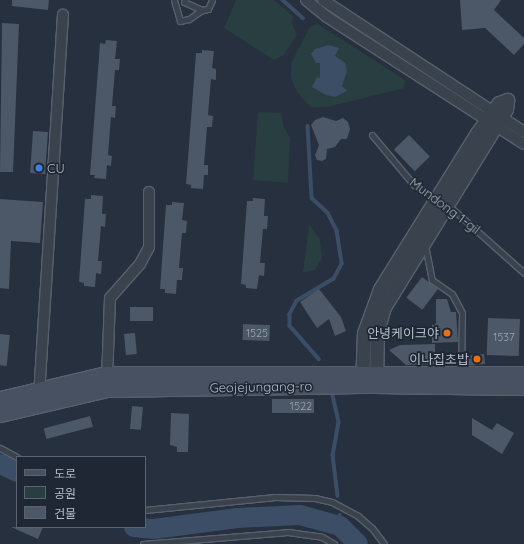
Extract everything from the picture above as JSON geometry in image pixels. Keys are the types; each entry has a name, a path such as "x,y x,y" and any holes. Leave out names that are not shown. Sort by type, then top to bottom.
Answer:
{"main road":[{"name":"Geojejungang-ro","path":"0,399 107,374 337,373 368,379 524,387"},
{"name":"Geojejungang-ro","path":"0,414 107,389 368,379 415,373 524,374"}],"street":[{"path":"306,0 327,17 494,119 524,132"},
{"path":"323,0 494,119 524,144"},
{"path":"40,404 38,389 54,189 63,14"},
{"path":"415,373 390,369 381,364 369,353 364,333 380,289 441,201 494,119"},
{"path":"107,389 110,298 140,264 149,248 149,192"},
{"path":"368,379 369,353 384,307 424,240 441,201"},
{"path":"337,373 353,368 369,353"}],"lane":[{"path":"174,0 180,21 189,19 202,10 208,9 212,0"},
{"path":"185,0 184,2 202,10"},
{"name":"Mundong 1-gil","path":"372,135 414,185 441,201 524,273"},
{"path":"424,240 432,280 452,294 462,313 461,374"},
{"path":"0,448 16,456"},
{"path":"146,510 275,497 315,498 345,508 358,516 372,528 384,544"},
{"path":"144,544 288,532 322,537 334,544"}],"green space":[{"path":"236,0 274,0 293,16 292,24 297,34 284,55 274,60 224,28"},
{"path":"318,24 402,78 405,81 404,88 327,107 310,107 297,92 291,78 291,63 310,27"},
{"path":"258,112 281,113 284,127 290,138 288,183 253,180"},
{"path":"309,224 320,239 322,258 315,270 303,273"}],"water":[{"path":"329,45 339,48 335,56 345,63 347,71 342,86 347,91 335,97 326,95 312,87 317,77 320,78 320,63 316,63 311,54 315,49"}],"building":[{"path":"12,0 49,0 48,10 12,6"},
{"path":"460,0 501,0 494,10 524,38 524,44 514,55 485,28 462,30"},
{"path":"2,23 19,24 13,172 0,172"},
{"path":"106,40 117,41 115,59 120,59 119,70 115,70 112,106 116,106 115,118 111,117 108,155 112,156 111,166 107,165 106,179 94,178 95,175 90,175 100,43 105,44"},
{"path":"202,50 214,51 212,68 216,69 216,80 211,79 208,115 213,116 212,127 207,127 204,165 208,165 208,175 204,175 203,189 191,188 191,185 186,184 196,53 202,53"},
{"path":"323,117 336,121 343,118 348,122 350,129 347,139 341,139 335,147 327,149 326,159 322,161 317,160 315,155 319,145 311,125 315,120"},
{"path":"33,131 48,132 45,174 30,173"},
{"path":"409,135 430,157 415,171 394,150"},
{"path":"91,195 103,196 102,214 106,214 105,227 101,226 98,261 102,261 101,274 96,273 95,287 84,286 84,283 79,282 85,199 91,199"},
{"path":"253,198 265,199 264,216 268,216 267,229 263,229 260,263 265,263 264,276 259,275 257,289 246,288 246,285 241,284 247,201 253,201"},
{"path":"0,199 43,202 40,243 11,241 9,289 0,288"},
{"path":"172,202 184,203 182,220 187,221 186,233 182,233 179,268 183,268 182,280 177,280 176,294 165,293 165,289 160,289 166,205 172,205"},
{"path":"422,277 438,289 422,310 406,298"},
{"path":"319,289 341,317 346,331 335,336 329,319 317,328 300,302"},
{"path":"436,299 447,299 451,312 456,312 458,342 432,343 432,325 436,324"},
{"path":"130,307 153,307 153,321 130,321"},
{"path":"488,318 520,319 519,356 487,355"},
{"path":"243,324 270,325 269,341 242,340"},
{"path":"135,333 137,354 126,355 124,334"},
{"path":"0,334 10,335 7,366 0,365"},
{"path":"435,344 435,364 406,365 389,350 400,345"},
{"path":"484,354 485,364 468,366 467,356"},
{"path":"272,399 314,399 314,413 272,413"},
{"path":"132,406 143,407 141,430 130,429"},
{"path":"171,413 189,414 188,452 177,452 177,447 170,445"},
{"path":"90,416 93,427 46,439 44,428"},
{"path":"472,418 492,430 497,423 514,433 502,454 472,435"},
{"path":"11,527 43,528 38,539"}],"waterway":[{"path":"283,0 303,18"},
{"path":"308,126 312,198 328,213 337,231 342,264 334,279 297,301 290,314 290,326 319,359"},
{"path":"333,396 339,422 333,455 338,496"},
{"path":"0,464 16,472"},
{"path":"144,528 154,529 237,518 300,515 340,526 358,544"},
{"path":"340,515 340,526"}],"place":[{"name":"CU","path":"39,168"},
{"name":"안녕케이크야","path":"447,333"},
{"name":"이나집초밥","path":"477,359"}]}
